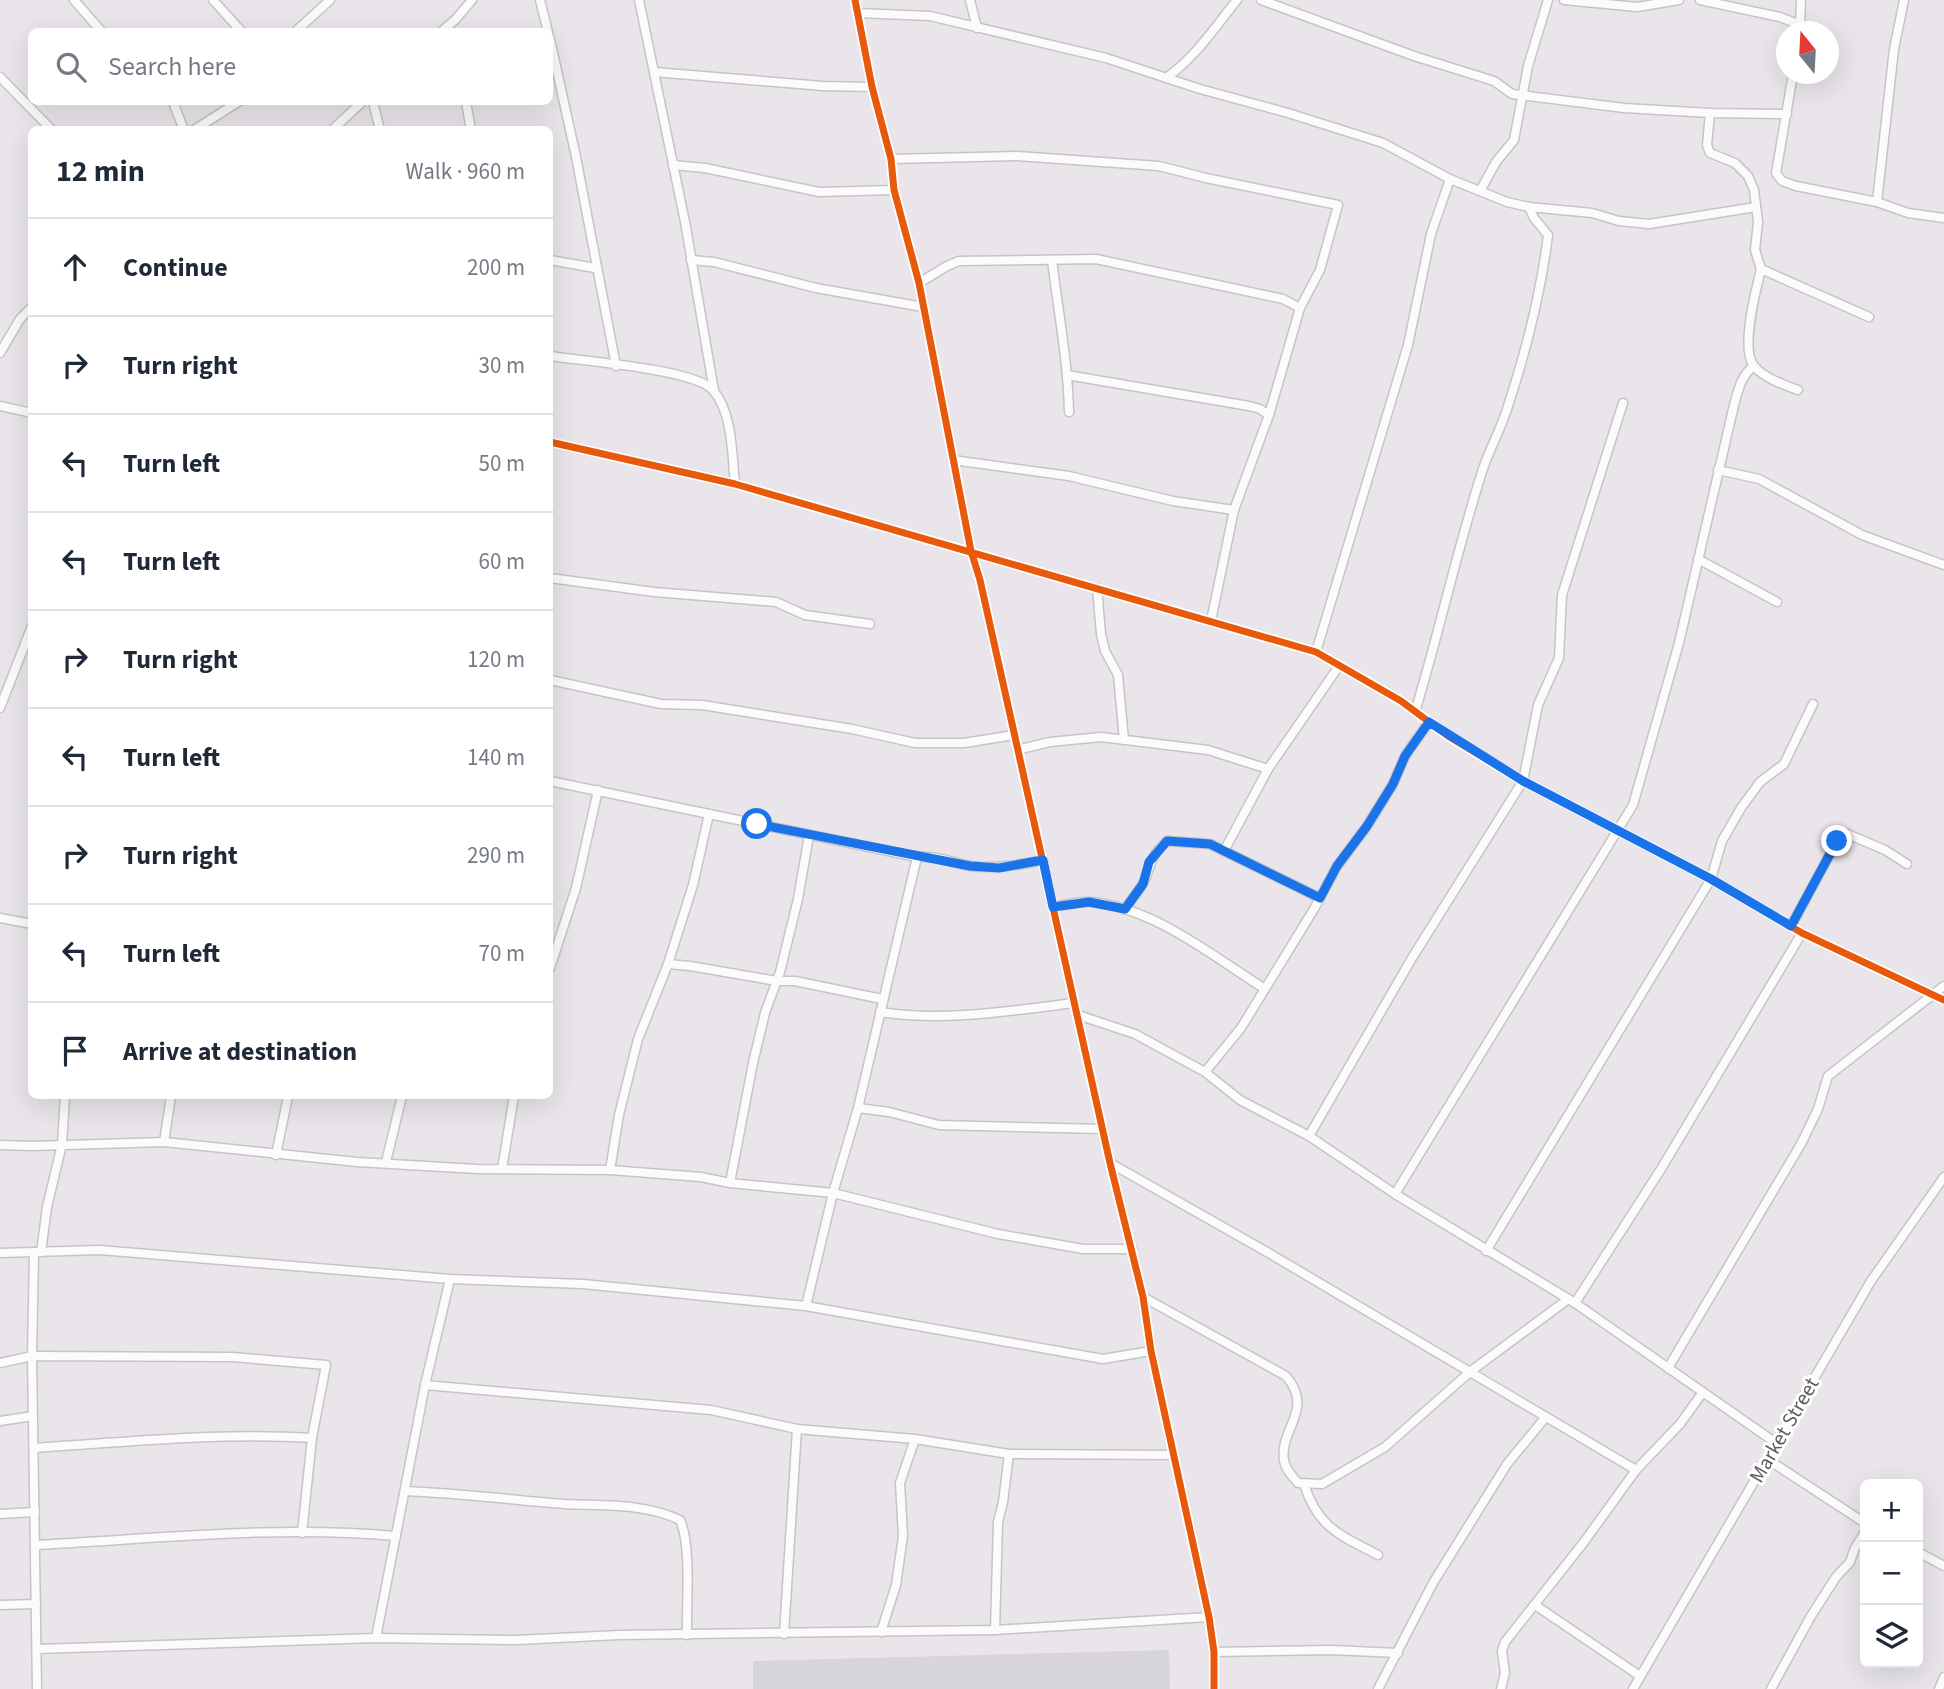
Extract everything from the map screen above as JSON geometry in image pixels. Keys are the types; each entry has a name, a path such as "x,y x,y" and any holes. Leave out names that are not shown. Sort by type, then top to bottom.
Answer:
{"street":[{"path":"74,0 98,28"},
{"path":"213,0 238,28"},
{"path":"299,28 330,0"},
{"path":"447,28 472,0"},
{"path":"540,0 547,28"},
{"path":"639,0 673,165 714,391 728,421 736,484"},
{"path":"855,0 872,87 891,159 894,190 919,283 971,551 980,580 1102,1129 1143,1297 1151,1351 1209,1616 1214,1652 1214,1689"},
{"path":"970,0 977,28"},
{"path":"1166,78 1179,69 1237,0"},
{"path":"1261,0 1414,56 1494,81 1512,94 1624,108 1787,114"},
{"path":"1564,0 1637,7 1679,0"},
{"path":"1700,0 1780,17 1787,21"},
{"path":"1800,21 1801,0"},
{"path":"1877,202 1894,49 1904,0"},
{"path":"1480,191 1496,162 1514,140 1528,66 1546,1"},
{"path":"858,13 930,16 1106,58 1383,144 1450,179 1507,202 1529,207 1592,213 1649,224 1756,207"},
{"path":"553,53 616,366"},
{"path":"654,72 823,86 872,87"},
{"path":"0,77 48,126"},
{"path":"1792,84 1776,173 1782,181 1877,202 1908,213 1944,218"},
{"path":"174,105 182,126"},
{"path":"200,126 232,105"},
{"path":"336,126 359,105"},
{"path":"374,105 379,126"},
{"path":"467,105 470,126"},
{"path":"1710,113 1707,145 1710,153 1735,163 1748,176 1754,190 1758,222 1755,250 1761,269 1753,301 1748,352 1754,366 1777,382 1798,390"},
{"path":"891,159 1017,156 1159,166 1337,204 1320,270 1300,308 1269,415 1234,510 1211,621"},
{"path":"673,165 705,168 819,192 894,190"},
{"path":"1316,652 1408,345 1431,234 1450,179"},
{"path":"1415,712 1440,628 1463,533 1487,455 1507,408 1543,274 1548,235 1529,207"},
{"path":"919,283 959,261 1096,259 1283,299 1300,308"},
{"path":"691,260 714,262 816,288 923,307"},
{"path":"1052,260 1067,375 1069,412"},
{"path":"553,261 596,268"},
{"path":"1761,269 1869,317"},
{"path":"0,353 20,319 28,311"},
{"path":"553,356 669,373 701,381 714,391"},
{"path":"1395,1194 1633,806 1679,643 1741,382 1748,370 1754,366"},
{"path":"1067,375 1249,406 1269,415"},
{"path":"1309,1136 1412,958 1523,781 1538,705 1559,658 1562,595 1623,403"},
{"path":"0,406 28,412"},
{"path":"553,443 736,484 1316,652 1401,701 1429,722 1523,781 1711,879 1801,933 1944,1000"},
{"path":"953,460 1069,477 1173,501 1234,510"},
{"path":"1718,470 1759,479 1862,535 1944,565"},
{"path":"1698,559 1777,602"},
{"path":"553,578 654,592 776,602 805,615 870,624"},
{"path":"1097,588 1105,651 1118,675 1124,740"},
{"path":"0,708 28,636"},
{"path":"1224,851 1268,769 1339,666"},
{"path":"553,681 661,704 702,705 852,729 915,743 964,743 1014,735"},
{"path":"1486,1251 1711,879 1722,841 1741,808 1760,782 1784,764 1813,704"},
{"path":"1205,1072 1241,1028 1337,866 1367,826 1393,784 1405,756 1429,722"},
{"path":"1017,750 1050,742 1089,738 1124,740 1208,750 1268,769"},
{"path":"553,782 970,866 999,868 1043,860"},
{"path":"553,959 576,888 598,790"},
{"path":"610,1170 619,1115 638,1039 668,964 693,885 709,814"},
{"path":"1791,926 1837,841 1845,833 1885,850 1907,864"},
{"path":"730,1183 753,1063 798,899 810,835"},
{"path":"1125,909 1143,884 1149,862 1167,841 1210,844 1320,898"},
{"path":"806,1306 833,1193 858,1108 917,857"},
{"path":"1053,907 1089,902 1125,909 1165,926 1265,989"},
{"path":"0,918 28,923"},
{"path":"1143,1297 1286,1376 1297,1395 1298,1406 1283,1454 1284,1463 1298,1483 1322,1484 1385,1447 1471,1371 1571,1301 1661,1169 1801,933"},
{"path":"668,964 777,982 795,981 882,999"},
{"path":"1668,1368 1801,1144 1818,1109 1828,1076 1944,986"},
{"path":"880,1012 910,1017 952,1017 1074,1003"},
{"path":"1077,1015 1135,1034 1205,1072 1240,1100 1309,1136 1395,1194 1571,1301 1776,1443"},
{"path":"37,1689 33,1356 37,1253 62,1144 65,1099"},
{"path":"164,1142 171,1099"},
{"path":"276,1155 287,1099"},
{"path":"386,1162 401,1099"},
{"path":"502,1168 514,1099"},
{"path":"858,1108 889,1112 939,1125 1102,1129"},
{"path":"0,1145 164,1142 357,1162 477,1169 610,1170 701,1177 730,1183 833,1193 998,1234 1083,1249 1132,1249"},
{"path":"1110,1163 1471,1371 1545,1418 1636,1470"},
{"name":"Market Street","path":"1633,1689 1871,1281 1944,1177"},
{"path":"0,1253 100,1250 450,1279 583,1284 806,1306 1102,1359 1151,1351"},
{"path":"376,1638 425,1385 450,1279"},
{"path":"0,1363 33,1356 232,1357 324,1364 326,1366 320,1404 312,1438 302,1533"},
{"path":"425,1385 711,1410 797,1429 915,1439 1009,1454 1174,1455"},
{"path":"1501,1689 1505,1673 1502,1651 1505,1642 1636,1470 1680,1424 1703,1392"},
{"path":"0,1421 33,1416"},
{"path":"1378,1689 1433,1583 1507,1464 1545,1418"},
{"path":"784,1634 797,1429"},
{"path":"34,1448 177,1437 259,1435 312,1438"},
{"path":"881,1632 896,1585 903,1536 900,1483 915,1439"},
{"path":"995,1630 998,1522 1009,1454"},
{"path":"1767,1459 1860,1520"},
{"path":"1304,1484 1311,1505 1322,1520 1342,1536 1378,1555"},
{"path":"405,1491 633,1507 663,1512 680,1520 686,1549 687,1635"},
{"path":"0,1514 35,1512"},
{"path":"35,1545 237,1533 361,1533 396,1536"},
{"path":"1770,1689 1811,1616 1836,1577 1850,1562 1860,1540"},
{"path":"1923,1555 1944,1566"},
{"path":"0,1605 36,1604"},
{"path":"1535,1605 1640,1676"},
{"path":"37,1649 376,1638 516,1640 995,1630 1209,1616"},
{"path":"1214,1652 1331,1650 1398,1653"},
{"path":"1939,1689 1944,1677"}],"shaded area":[{"path":"1169,1650 1170,1689 753,1689 753,1661"}],"cycle path":[{"path":"855,0 872,87 891,159 894,190 919,283 971,551 980,580 1110,1163 1143,1297 1151,1351 1209,1617 1214,1652 1214,1689"},
{"path":"553,443 735,484 1316,652 1401,701 1448,736 1523,781 1711,879 1802,933 1944,1000"}],"route":[{"path":"757,824 970,866 999,868 1043,860 1053,907 1089,902 1125,909 1143,884 1149,862 1167,841 1210,844 1320,898 1337,866 1367,826 1393,784 1405,756 1429,722 1523,781 1711,879 1791,926 1837,841"}]}
